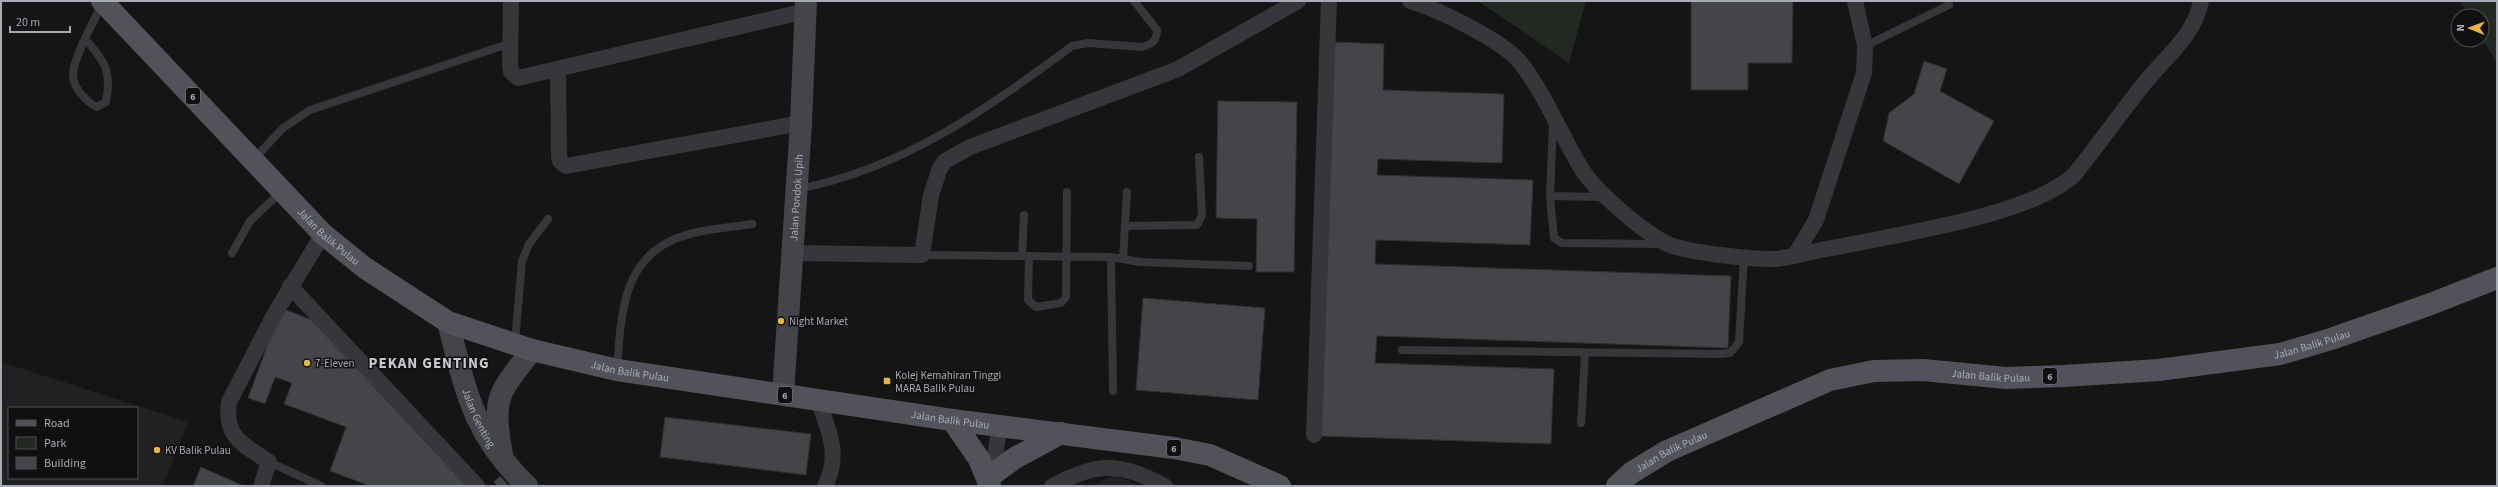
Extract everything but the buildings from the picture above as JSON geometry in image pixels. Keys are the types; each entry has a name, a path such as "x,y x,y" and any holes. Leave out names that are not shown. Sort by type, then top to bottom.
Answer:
{"main road":[{"name":"Jalan Balik Pulau","path":"103,1 254,159 323,234 365,268 448,322 524,348 617,370 952,420 1062,433 1210,455 1280,486"},
{"name":"Jalan Pondok Upih","path":"782,394 801,123 806,6"},
{"name":"Jalan Balik Pulau","path":"1617,486 1631,473 1667,452 1830,380 1874,371 1923,370 2021,377 2159,370 2241,360 2280,354 2331,339 2428,305 2497,278"},
{"name":"Jalan Genting","path":"448,322 465,388 476,418 504,464 527,486"},
{"name":"Jalan Genting","path":"504,464 496,407 524,348"},
{"path":"952,420 979,459 991,482 1015,458 1062,433"}],"street":[{"path":"511,1 510,64 511,72 515,76 558,69 806,6"},
{"path":"792,253 922,255 934,181 945,161 970,147 1178,69 1240,36 1298,1"},
{"path":"1314,435 1329,1"},
{"path":"1410,1 1422,4 1494,42 1518,60 1554,115 1582,170 1606,197 1625,214 1670,244 1744,257 1774,259 1950,225 2042,195 2065,183 2093,152 2146,81 2190,31 2198,16 2201,1"},
{"path":"1795,255 1816,220 1856,103 1864,73 1865,46 1856,1"},
{"path":"558,69 559,158 562,164 566,166 801,123"},
{"path":"261,486 269,462 234,438 227,416 229,402 290,286 323,234"},
{"path":"290,286 477,486"},
{"path":"818,400 832,440 834,458 831,473 825,486"},
{"path":"991,482 1000,425"},
{"path":"1052,486 1095,468 1110,467 1141,474 1165,486"}],"lane":[{"path":"85,39 102,58 108,75 106,102 97,107 87,100 74,83 73,73 85,39 103,1"},
{"path":"796,190 851,176 920,146 980,112 1072,46 1088,43 1142,47 1150,45 1155,41 1157,30 1134,1"},
{"path":"1865,46 1949,5"},
{"path":"254,159 283,128 310,110 511,43"},
{"path":"1554,115 1550,196 1552,233 1558,242 1670,244"},
{"path":"1125,226 1197,225 1202,215 1199,157"},
{"path":"232,253 250,221 283,190"},
{"path":"1024,215 1028,300 1036,307 1056,305 1064,300 1067,256 1067,192"},
{"path":"1123,259 1127,192"},
{"path":"1550,196 1606,197"},
{"path":"524,348 522,261 529,244 548,219"},
{"path":"617,370 624,302 635,273 652,251 676,239 752,224"},
{"path":"922,255 1111,257 1140,262 1249,266"},
{"path":"1111,257 1113,391"},
{"path":"1402,350 1719,354 1730,352 1739,342 1744,257"},
{"path":"1581,423 1585,353"},
{"path":"269,462 321,486"}],"shaded area":[{"name":"KV Balik Pulau","path":"1,362 188,422 163,486 1,486"},
{"path":"1114,475 1142,486 1091,486"}],"green space":[{"path":"1478,1 1586,1 1569,63"},
{"path":"2460,1 2497,1 2497,63 2488,48 2490,48 2490,8 2464,8"}],"place":[{"name":"Night Market","path":"781,321"},
{"name":"7-Eleven","path":"307,363"},
{"name":"Kolej Kemahiran Tinggi MARA Balik Pulau","path":"887,381"},
{"name":"KV Balik Pulau","path":"157,450"}],"district":[{"name":"PEKAN GENTING","path":"429,363"}]}
